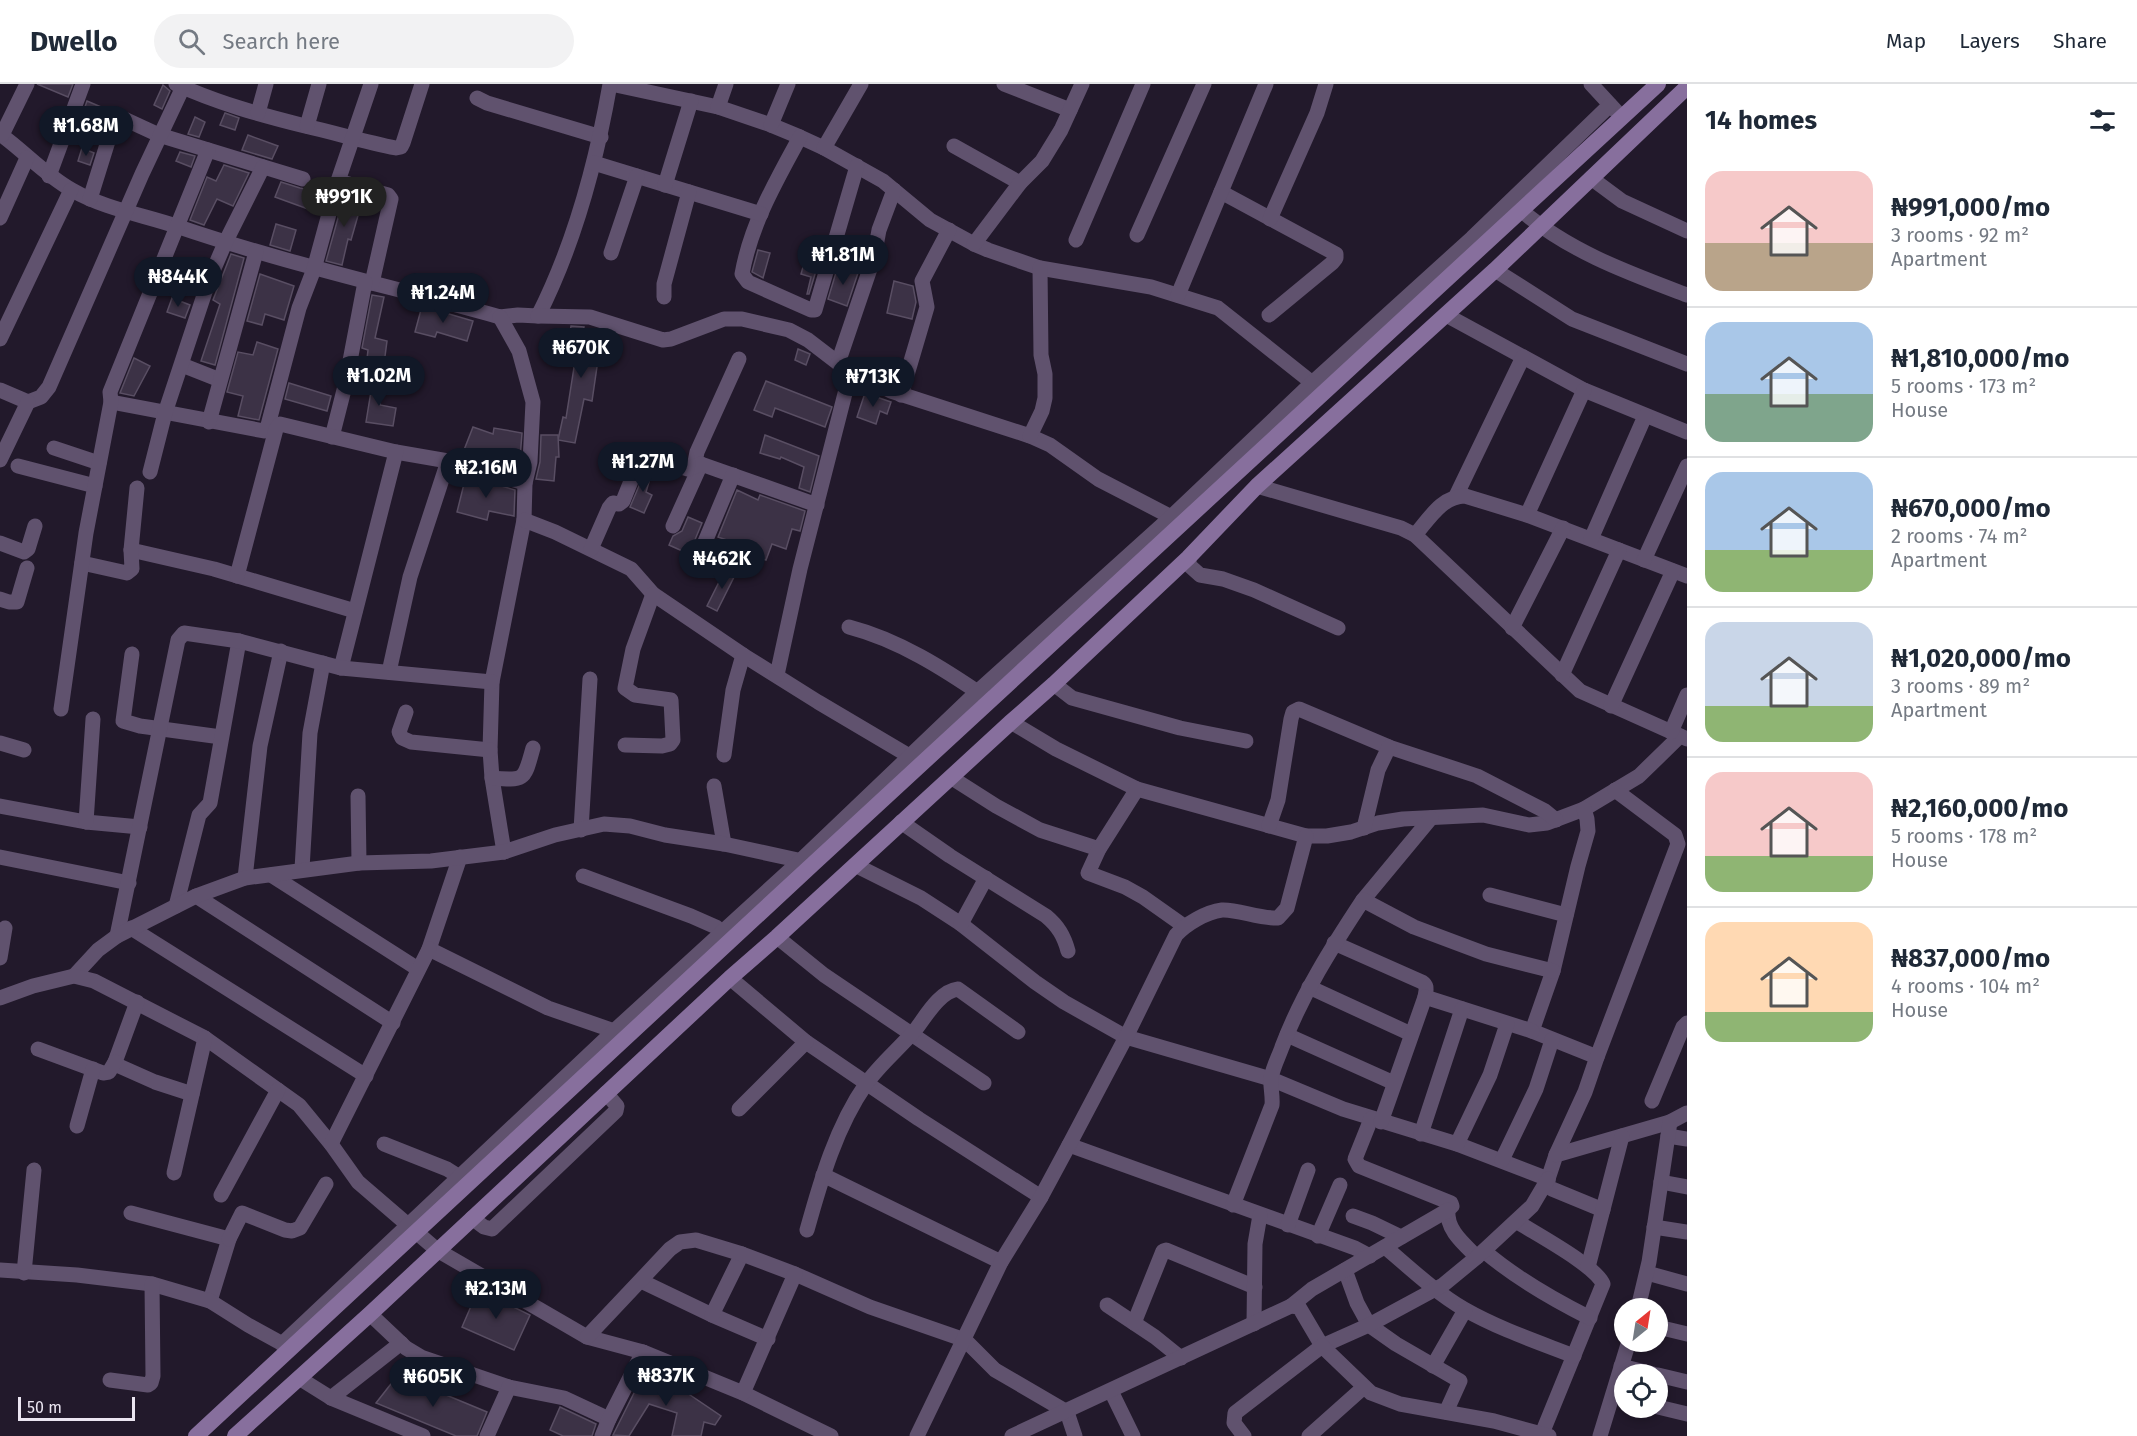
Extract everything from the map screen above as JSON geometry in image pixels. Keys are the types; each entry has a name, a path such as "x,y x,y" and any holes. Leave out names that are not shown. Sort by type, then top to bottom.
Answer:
{"main road":[{"path":"196,1436 286,1346 1278,424 1522,211 1659,84"},
{"path":"235,1436 370,1314 730,978 1054,684 1188,558 1257,486 1495,270 1687,87"}],"street":[{"path":"27,84 1,135 50,176 90,199 314,269 500,316 590,317 663,340 723,319 742,319 789,330 808,340 845,367 901,394 1030,436 1050,446 1098,479 1177,520"},
{"path":"50,176 83,84"},
{"path":"258,113 266,84"},
{"path":"307,126 319,84"},
{"path":"111,402 209,422 264,431 267,429 299,308 314,269 338,181 371,84"},
{"path":"0,460 28,402 41,397 54,377 159,135 186,87 258,113 352,139 400,147 422,84"},
{"path":"538,316 567,250 601,137 611,84 671,90 691,101 718,106 800,137 883,181 930,220 974,244 1040,268 1151,287 1218,308 1318,388 1611,105"},
{"path":"718,106 726,84"},
{"path":"771,125 788,84"},
{"path":"824,148 861,84"},
{"path":"1004,84 1071,110"},
{"path":"974,244 1020,183 1042,161 1071,110 1082,84"},
{"path":"1076,240 1143,84"},
{"path":"1137,235 1204,84"},
{"path":"1178,295 1266,84"},
{"path":"1270,219 1317,112 1326,84"},
{"path":"1591,84 1622,117"},
{"path":"477,98 601,137"},
{"path":"665,185 691,101"},
{"path":"90,199 117,117 159,135 303,180"},
{"path":"800,137 771,189 752,233 742,274 748,282 815,310 857,166"},
{"path":"954,146 1020,183"},
{"path":"62,709 86,533 111,402 110,392 208,150"},
{"path":"0,218 27,158"},
{"path":"594,163 761,214"},
{"path":"150,472 165,413 209,280 263,167"},
{"path":"611,253 637,176"},
{"path":"1591,178 1622,201 1687,230"},
{"path":"332,437 368,283 391,199 388,195 338,181"},
{"path":"0,339 71,190"},
{"path":"777,675 817,504 845,367 879,230 894,190"},
{"path":"664,297 664,284 689,192"},
{"path":"1221,192 1336,254 1336,258 1269,315"},
{"path":"1522,211 1539,226 1610,267 1687,295"},
{"path":"901,394 927,307 922,281 949,230"},
{"path":"209,422 256,252"},
{"path":"1030,436 1042,411 1045,398 1045,374 1041,355 1040,268"},
{"path":"1495,270 1572,319 1687,364"},
{"path":"789,330 796,304"},
{"path":"1446,315 1584,390 1687,432"},
{"path":"500,316 519,351 533,402 530,462 525,483 524,520 492,682 490,750 492,778 504,852"},
{"path":"1456,496 1523,357"},
{"path":"673,526 697,466 696,452 739,360"},
{"path":"182,365 220,380"},
{"path":"0,390 28,402"},
{"path":"1527,515 1584,390"},
{"path":"1591,539 1645,416"},
{"path":"237,576 276,429 280,424 396,452 448,461 525,483"},
{"path":"54,448 99,463"},
{"path":"341,668 396,452"},
{"path":"591,549 609,508 614,503 619,504 623,501 641,456 688,469 697,466 733,475 817,504"},
{"path":"389,672 410,577 448,461"},
{"path":"18,466 95,486"},
{"path":"1644,560 1687,466"},
{"path":"694,568 733,475"},
{"path":"1257,486 1401,528 1415,535 1580,691 1679,736"},
{"path":"82,563 127,573 132,569 131,550 137,488"},
{"path":"1415,535 1445,501 1456,496 1465,496 1527,515 1680,573 1611,706"},
{"path":"524,520 631,569 653,594 743,655 916,760"},
{"path":"0,543 24,552 28,549 35,526"},
{"path":"1512,628 1563,528"},
{"path":"131,550 237,576 355,611"},
{"path":"1562,675 1619,550"},
{"path":"1188,558 1190,566 1200,575 1223,579 1254,590 1338,628"},
{"path":"0,599 17,602 27,568"},
{"path":"625,745 662,746 670,744 673,740 671,700 635,695 625,688 633,649 653,594"},
{"path":"849,627 867,632 940,666 984,696"},
{"path":"117,936 180,636 184,633 238,641 341,668 492,682"},
{"path":"176,906 199,815 210,803 238,641"},
{"path":"245,878 260,746 281,651"},
{"path":"132,654 123,721 160,729 221,737"},
{"path":"724,755 733,690 743,655"},
{"path":"302,869 310,733 322,663"},
{"path":"581,830 590,679"},
{"path":"1054,684 1072,698 1180,728 1246,741"},
{"path":"1011,722 1056,749 1137,789 1306,836 1327,836 1403,819 1483,815 1529,825 1556,820 1584,809 1639,776 1679,736 1687,695"},
{"path":"1269,826 1278,801 1293,712 1299,709 1389,747 1477,776 1545,811 1556,820"},
{"path":"406,712 399,732 402,738 411,742 490,750"},
{"path":"86,822 93,719"},
{"path":"0,743 24,750"},
{"path":"1364,828 1378,770 1389,747"},
{"path":"492,778 516,780 524,775 533,748"},
{"path":"952,778 1040,830 1099,849"},
{"path":"714,786 724,844"},
{"path":"1137,789 1099,849 1088,871 1089,874 1125,887 1184,926"},
{"path":"1237,1435 1234,1423 1235,1413 1322,1346 1369,1325 1443,1285 1532,1206 1548,1179 1556,1155 1585,1092 1678,844 1675,835 1615,790"},
{"path":"358,796 359,863"},
{"path":"0,806 86,822 140,827"},
{"path":"1532,1031 1553,972 1588,831 1584,809"},
{"path":"1233,1205 1272,1105 1271,1078 1287,1035 1309,987 1334,943 1363,900 1431,818"},
{"path":"901,822 1052,921 1065,940 1068,951"},
{"path":"74,976 98,950 117,936 196,896 245,878 302,869 359,863 431,861 504,852 555,835 604,825 630,826 665,835 724,844 806,862"},
{"path":"917,1436 1001,1262 1041,1197 1069,1145 1126,1037 1176,934 1184,926 1221,910 1278,918 1287,908 1306,836"},
{"path":"0,857 129,882"},
{"path":"331,1144 429,949 460,857"},
{"path":"855,865 921,898 961,924 1044,989 1126,1037 1271,1078 1343,1109 1457,1144 1548,1179"},
{"path":"271,874 418,969"},
{"path":"583,876 692,916 716,927 727,936"},
{"path":"961,924 986,878"},
{"path":"1490,895 1566,915"},
{"path":"196,896 393,1023"},
{"path":"1363,900 1414,927 1486,954 1553,972"},
{"path":"0,958 5,928"},
{"path":"131,928 366,1076"},
{"path":"777,937 824,975 984,1083"},
{"path":"1012,1436 1291,1306 1312,1289 1448,1210 1452,1205 1359,1166 1354,1159 1394,1083 1427,989 1422,982 1334,943"},
{"path":"429,949 548,1008 622,1033"},
{"path":"0,998 33,986 74,976 94,981 137,1002 205,1038 299,1105 358,1182 437,1250 587,1337 643,1352 743,1393 831,1436"},
{"path":"730,978 806,1042 1041,1197"},
{"path":"1309,987 1411,1034"},
{"path":"807,1230 822,1175 846,1118 866,1083 912,1034 940,999 951,990 958,989 1018,1032"},
{"path":"1425,997 1532,1031 1597,1057"},
{"path":"38,1049 104,1073 109,1072 115,1062 137,1002"},
{"path":"1420,1134 1462,1009"},
{"path":"1652,1101 1683,1027 1687,1023"},
{"path":"1457,1144 1490,1075 1508,1024"},
{"path":"1287,1035 1394,1083"},
{"path":"174,1173 205,1038"},
{"path":"1502,1160 1536,1089 1552,1040"},
{"path":"740,1109 806,1042"},
{"path":"115,1062 155,1082 192,1094"},
{"path":"76,1126 93,1069"},
{"path":"221,1196 278,1090"},
{"path":"472,1218 484,1227 492,1229 616,1111 617,1106 606,1093"},
{"path":"1556,1155 1622,1136 1669,1129 1687,1113"},
{"path":"1669,1129 1687,1139"},
{"path":"1641,1298 1647,1273 1669,1129"},
{"path":"1588,1268 1622,1136"},
{"path":"384,1144 447,1169 465,1180"},
{"path":"1069,1145 1355,1248 1370,1256"},
{"path":"24,1273 34,1170"},
{"path":"1288,1225 1308,1170"},
{"path":"522,1172 534,1188"},
{"path":"822,1175 1001,1262"},
{"path":"1548,1179 1548,1186 1552,1190 1603,1210"},
{"path":"1661,1182 1687,1186"},
{"path":"210,1301 229,1239 242,1213 292,1231 300,1228 326,1184"},
{"path":"1318,1236 1340,1185"},
{"path":"1448,1210 1449,1225 1480,1254 1552,1299 1590,1318"},
{"path":"131,1213 229,1239"},
{"path":"1254,1323 1255,1244 1260,1215"},
{"path":"1353,1216 1401,1237"},
{"path":"1291,1306 1299,1307 1322,1346 1371,1393 1400,1404 1446,1412 1491,1429 1544,1435 1603,1284 1600,1277 1588,1268 1516,1221"},
{"path":"1654,1227 1687,1232"},
{"path":"587,1337 670,1249 680,1242 696,1239 742,1254 870,1306 965,1340 995,1370 1067,1412 1075,1436"},
{"path":"1384,1247 1435,1289 1465,1310 1574,1356"},
{"path":"1134,1323 1163,1251 1166,1250 1255,1287"},
{"path":"712,1316 742,1254"},
{"path":"0,1270 77,1275 152,1284 210,1301 286,1346"},
{"path":"1345,1270 1357,1303 1369,1325 1396,1344 1460,1381 1446,1412"},
{"path":"1647,1273 1687,1284"},
{"path":"743,1393 795,1274"},
{"path":"641,1281 712,1316 768,1339"},
{"path":"110,1380 148,1385 151,1383 153,1376 152,1284"},
{"path":"1107,1305 1181,1358"},
{"path":"1433,1366 1465,1310"},
{"path":"370,1314 401,1343 421,1357 509,1387 564,1398 609,1419"},
{"path":"1668,1329 1687,1334"},
{"path":"331,1398 401,1343"},
{"path":"602,1436 643,1352"},
{"path":"1668,1377 1687,1382"},
{"path":"298,1378 331,1398 423,1436"},
{"path":"487,1436 509,1387"},
{"path":"1309,1436 1364,1387"},
{"path":"1111,1391 1133,1436"},
{"path":"1600,1436 1614,1406"},
{"path":"1668,1409 1687,1414"}],"building":[{"path":"37,84 73,84 68,97"},
{"path":"163,85 170,91 162,109 154,105"},
{"path":"87,101 101,107 93,126 80,121"},
{"path":"225,113 239,118 235,130 220,125"},
{"path":"195,117 205,122 199,137 188,134"},
{"path":"248,135 278,146 272,159 242,150"},
{"path":"82,148 94,153 90,165 78,161"},
{"path":"180,152 195,156 191,167 176,161"},
{"path":"224,165 249,173 233,206 217,199 204,225 190,220 207,177 216,181"},
{"path":"281,182 309,190 312,186 325,190 319,213 275,197"},
{"path":"345,193 363,198 351,240 348,239 342,265 326,261"},
{"path":"276,224 296,230 290,251 270,245"},
{"path":"758,250 770,253 763,278 752,272"},
{"path":"231,254 244,258 215,365 201,361 220,304 213,300"},
{"path":"806,257 819,261 809,294 807,294 811,277 801,274"},
{"path":"838,266 858,273 847,306 828,299"},
{"path":"260,274 294,286 284,320 265,314 262,325 247,321"},
{"path":"894,281 913,286 916,302 912,319 887,313"},
{"path":"372,295 384,297 375,338 387,341 382,379 365,376 368,350 362,348"},
{"path":"172,298 190,305 185,318 167,312"},
{"path":"422,306 473,321 467,341 437,332 435,337 415,332"},
{"path":"571,326 584,327 581,340 612,347 608,363 598,360 592,401 584,399 575,443 558,440 563,417 566,418 575,361 566,359"},
{"path":"257,342 278,349 259,420 238,416 243,396 227,392 238,352 253,355"},
{"path":"798,349 810,354 806,365 795,360"},
{"path":"134,358 150,366 134,396 120,393"},
{"path":"373,379 382,380 380,405 396,408 393,426 366,422"},
{"path":"766,381 832,407 825,427 775,408 772,417 754,410"},
{"path":"289,383 331,396 327,411 285,399"},
{"path":"865,393 891,402 887,414 880,411 876,424 857,417"},
{"path":"473,427 493,434 494,428 522,433 520,459 506,457 504,467 489,463 464,450"},
{"path":"541,435 558,435 559,457 556,457 554,481 536,479 540,462"},
{"path":"765,435 819,456 810,492 799,488 804,467 781,457 780,459 760,453"},
{"path":"647,467 653,468 646,492 652,495 644,513 630,507"},
{"path":"466,476 515,490 514,516 489,511 487,520 457,512"},
{"path":"737,490 758,500 760,495 805,511 800,531 792,529 786,549 772,544 766,560 742,552 744,546 718,537"},
{"path":"688,517 702,523 689,554 669,545 673,536 682,531"},
{"path":"726,568 736,573 717,611 707,606"},
{"path":"478,1290 530,1315 514,1350 462,1327"},
{"path":"646,1369 669,1378 668,1380 721,1416 715,1425 704,1422 701,1436 672,1436 677,1413 649,1404 629,1436 613,1435"},
{"path":"398,1375 487,1412 477,1436 456,1436 376,1403"},
{"path":"560,1407 596,1424 592,1436 563,1436 550,1430"}]}
